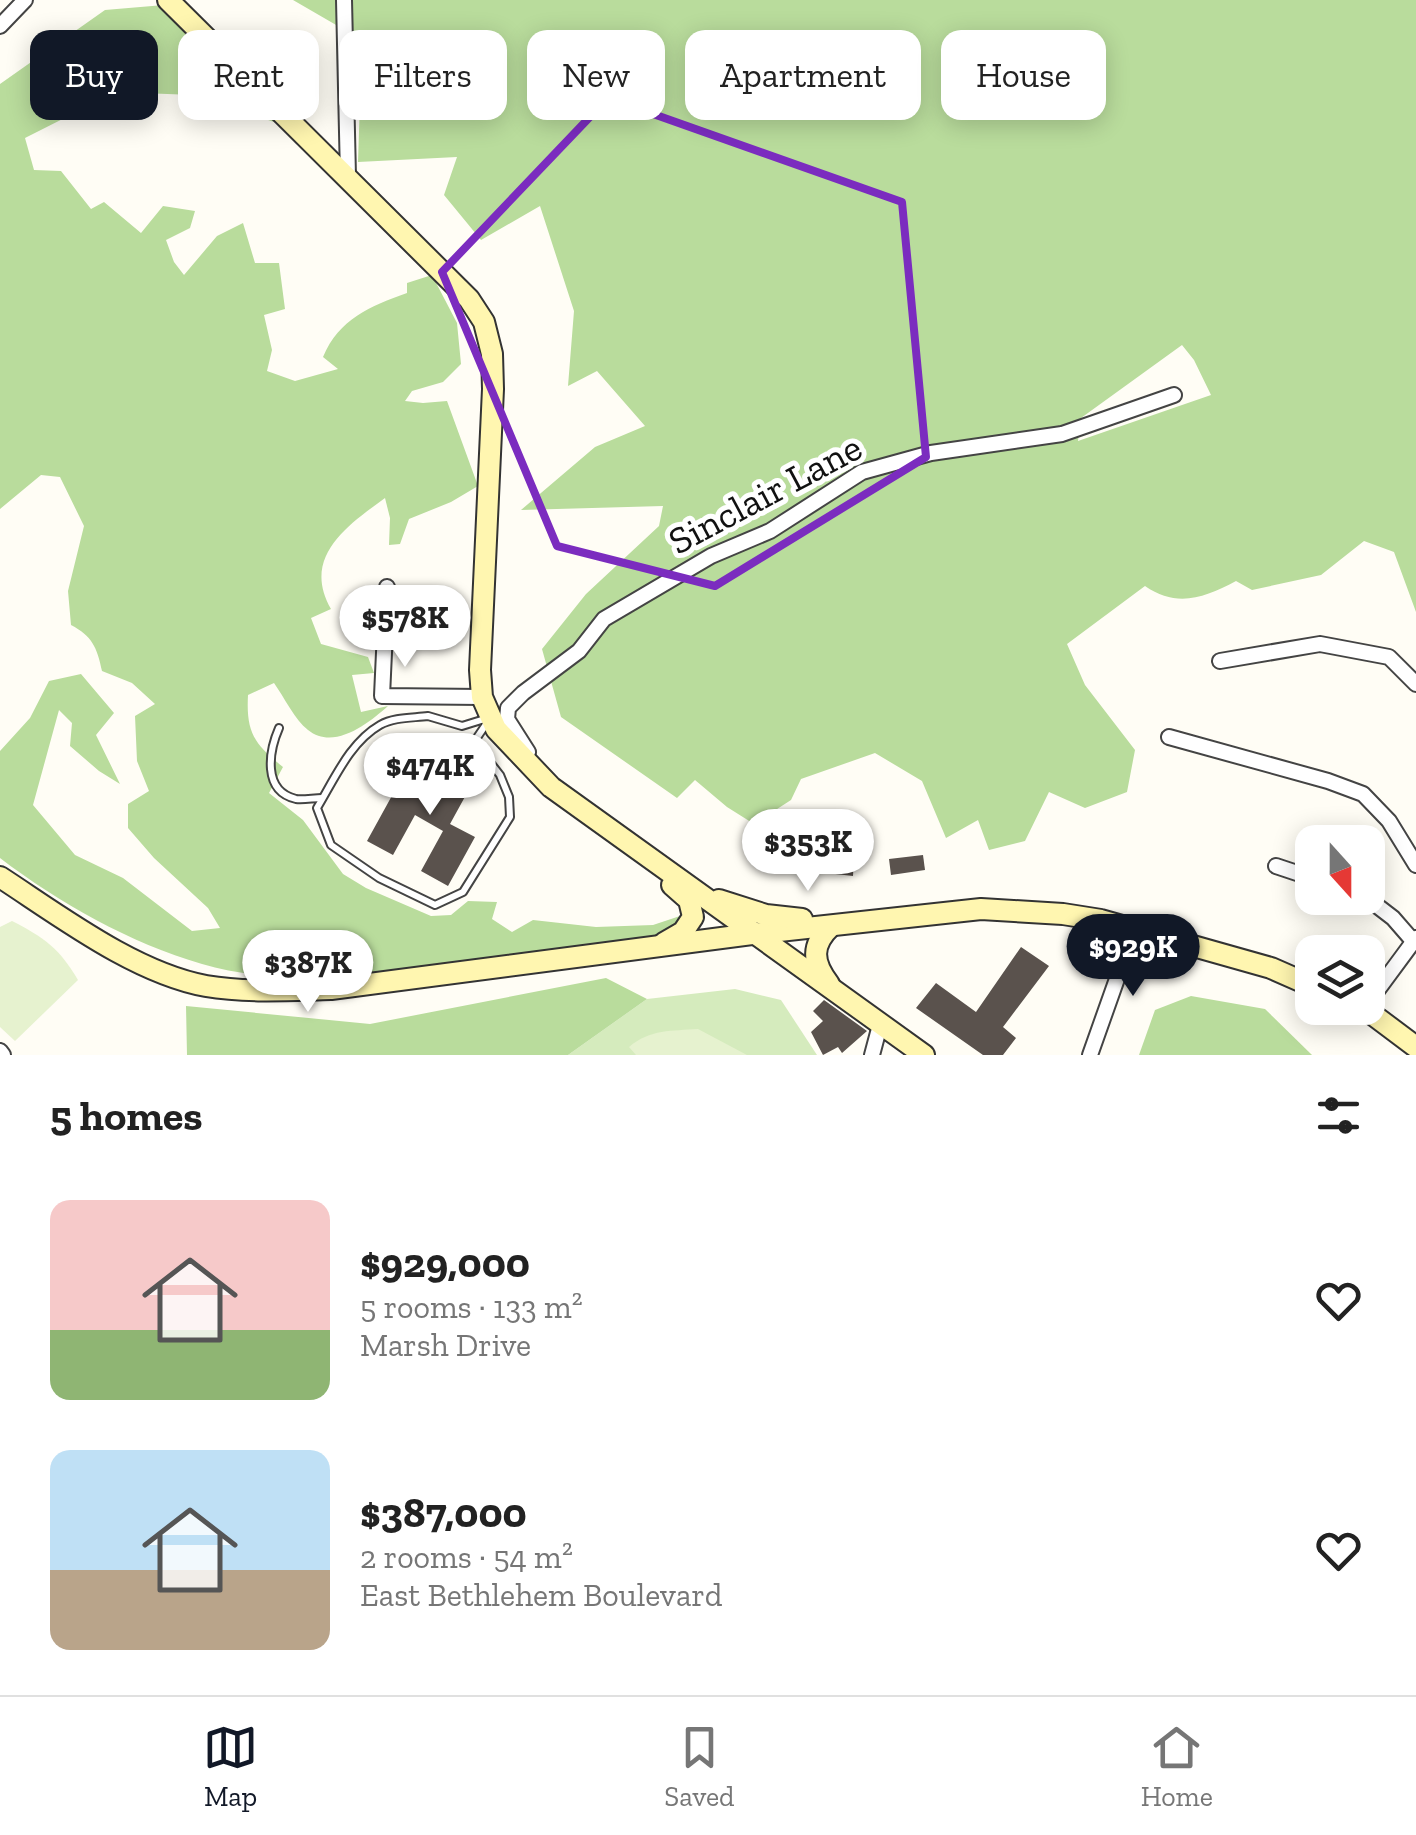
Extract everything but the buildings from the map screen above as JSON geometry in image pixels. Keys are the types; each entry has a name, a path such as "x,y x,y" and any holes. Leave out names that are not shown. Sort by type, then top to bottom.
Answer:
{"main road":[{"path":"168,0 470,298 484,322 492,354 493,390 486,707 496,728 547,782 924,1055"},
{"path":"624,838 633,852 689,900 693,908 693,917 683,932 653,948"},
{"path":"0,877 114,948 176,977 206,986 274,991 331,989 752,934 981,909 1063,914 1135,928 1295,979"},
{"path":"708,897 787,920 904,916"},
{"path":"831,926 818,938 816,947 822,975 836,993"},
{"path":"1385,1020 1410,1040"}],"street":[{"path":"0,26 25,0"},
{"path":"344,0 348,176"},
{"name":"Sinclair Lane","path":"547,782 507,719 508,708 579,651 604,619 710,556 770,530 862,472 930,454 1062,434 1174,395"},
{"path":"387,586 382,696 486,707"},
{"path":"1220,661 1320,644 1389,656 1416,684"},
{"path":"1169,737 1362,794 1389,821 1416,864"},
{"path":"1276,866 1295,872"},
{"path":"1385,912 1415,940 1385,980"},
{"path":"1090,1055 1135,928"},
{"path":"872,1055 880,1025"}],"lane":[{"path":"486,707 474,742 500,776 509,797 510,816 463,892 435,905 380,878 331,845 316,808 345,761 380,725 398,718 428,716 462,726 486,707"},
{"path":"279,728 271,746 270,773 281,790 295,798 323,798"}],"highlighted area":[{"path":"608,98 902,202 926,457 715,586 557,546 442,272"}],"green space":[{"path":"293,0 1416,0 1416,612 1394,552 1364,541 1321,575 1252,590 1236,581 1202,596 1179,599 1145,586 1067,644 1085,685 1135,750 1127,792 1085,808 1049,792 1025,841 989,850 978,820 946,838 922,781 875,753 801,779 791,800 754,824 695,780 677,798 561,717 542,649 586,594 659,526 663,506 521,510 595,447 645,426 597,371 568,386 574,311 540,206 481,240 444,195 457,157 358,162 359,120 507,120 507,30 345,30","holes":["1182,345 1211,395 1078,441 1081,418"]},
{"path":"164,5 189,30 178,30 178,94 158,94 158,30 77,30 105,10"},
{"path":"30,63 30,120 61,120 25,138 34,170 61,171 91,209 104,202 141,233 163,206 195,211 190,228 166,240 184,275 217,236 243,223 255,263 279,263 285,309 264,315 272,350 267,371 295,381 338,369 323,357 347,323 368,309 407,293 407,283 432,275 457,323 461,364 443,382 412,391 405,401 447,401 478,486 409,519 400,544 389,545 390,518 385,498 333,544 322,574 323,590 331,609 311,618 321,644 368,657 374,673 352,675 361,712 388,706 351,732 329,738 303,726 274,683 248,695 254,736 283,767 269,793 303,820 343,874 431,916 451,915 468,901 497,902 492,919 512,932 533,920 596,927 653,925 686,914 675,925 646,938 610,944 402,970 278,976 202,964 122,933 46,891 0,858 0,751 30,718 49,681 81,674 114,713 96,735 120,784 70,746 72,723 59,710 33,805 75,855 123,878 192,931 220,928 208,908 128,828 128,804 149,791 137,761 135,716 155,704 132,683 102,671 92,643 71,625 68,591 84,526 60,477 41,475 0,509 0,84"},
{"path":"12,921 50,945 78,980 15,1041 0,1027 0,927"},
{"path":"606,978 647,999 568,1055 187,1055 186,1006 370,1024"},
{"path":"735,989 781,1000 817,1055 568,1055 647,999"},
{"path":"1191,996 1265,1009 1312,1055 1139,1055 1155,1010"},
{"path":"698,1029 747,1055 636,1055 629,1047 653,1034"}]}
